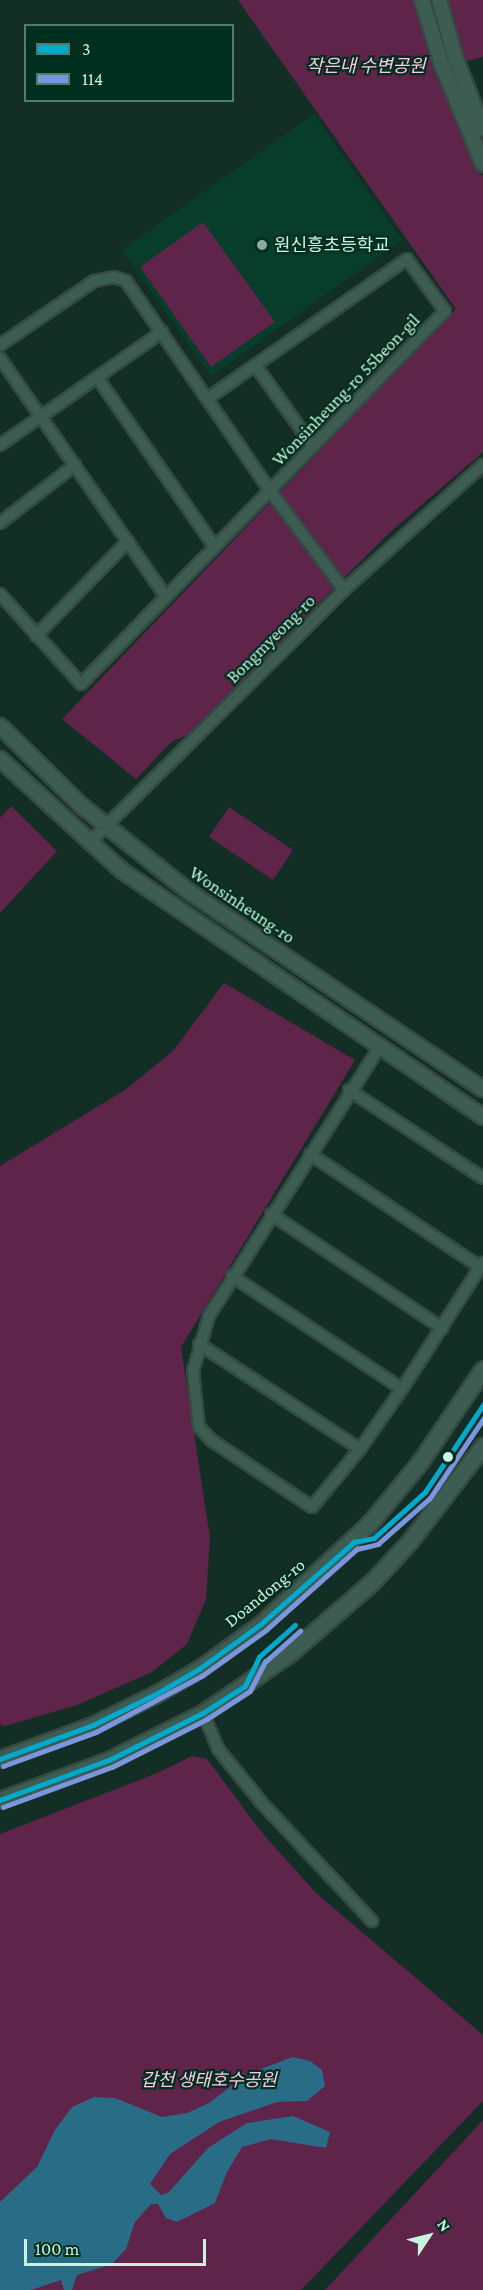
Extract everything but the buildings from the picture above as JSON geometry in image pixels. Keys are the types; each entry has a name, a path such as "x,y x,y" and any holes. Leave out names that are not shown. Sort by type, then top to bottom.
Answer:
{"main road":[{"name":"Doandong-ro","path":"0,1759 93,1725 156,1694 200,1669 261,1624 369,1524 420,1462 483,1369"},
{"path":"0,1800 109,1760 203,1713 245,1686 315,1634 372,1582 449,1494 483,1446"}],"street":[{"path":"422,0 483,164"},
{"path":"439,0 483,129"},
{"name":"Wonsinheung-ro 55beon-gil","path":"0,594 81,684 165,595 271,492 445,311 407,259 255,364"},
{"name":"Wonsinheung-ro 55beon-gil","path":"0,345 104,278 126,281 271,492 344,590"},
{"path":"0,445 162,332"},
{"path":"0,358 165,595"},
{"path":"207,399 255,364 313,446"},
{"path":"97,377 214,546"},
{"path":"0,523 75,465"},
{"name":"Bongmyeong-ro","path":"89,843 344,590 483,465"},
{"path":"36,636 128,541"},
{"name":"Wonsinheung-ro","path":"0,726 106,826 188,891 483,1089"},
{"path":"0,759 89,843 207,931 483,1117"},
{"path":"310,1154 482,1265 402,1389 360,1449 312,1507 211,1440 199,1427 193,1371 209,1316 232,1276 350,1090 379,1048"},
{"path":"350,1090 483,1178"},
{"path":"271,1214 442,1328"},
{"path":"232,1276 402,1389"},
{"path":"199,1344 360,1449"},
{"path":"203,1713 218,1749 261,1802 372,1921"}],"shaded area":[{"name":"원신흥초등학교","path":"314,114 402,240 211,376 122,250"}],"green space":[{"name":"작은내 수변공원","path":"238,0 483,0 483,57 433,70 483,177 483,452 388,534 187,735 171,742 136,779 62,719 456,309"},
{"path":"203,222 275,322 211,367 140,267"},
{"path":"11,806 57,851 0,913 0,818"},
{"path":"229,807 293,850 273,880 209,837"},
{"path":"224,983 355,1060 181,1347 210,1538 206,1599 187,1644 152,1672 77,1705 5,1726 0,1724 0,1166 125,1090 173,1051"},
{"name":"갑천 생태호수공원","path":"192,1756 207,1759 263,1834 316,1893 483,2035 483,2101 301,2290 0,2290 0,1834 155,1774"},
{"path":"483,2120 483,2290 325,2290"}],"water":[{"path":"293,2057 310,2061 322,2070 325,2086 307,2101 277,2102 219,2122 170,2154 150,2184 161,2195 168,2193 208,2148 247,2123 293,2116 330,2132 326,2148 271,2139 242,2147 227,2172 215,2203 177,2222 166,2218 158,2204 151,2204 135,2222 126,2249 112,2264 77,2275 72,2290 64,2290 61,2280 31,2290 0,2290 0,2202 37,2167 55,2130 72,2107 94,2097 115,2098 162,2117 187,2113 209,2103 247,2074"}],"transit line":[{"name":"3","path":"0,1759 93,1725 156,1694 199,1669 261,1624 354,1542 374,1538 425,1492 483,1405"},
{"name":"114","path":"3,1766 96,1732 203,1675 266,1630 357,1549 378,1544 430,1498 483,1419"},
{"name":"3","path":"0,1800 109,1760 203,1713 245,1686 259,1657 295,1625"},
{"name":"114","path":"3,1807 112,1767 207,1719 250,1691 265,1662 300,1631"}],"place":[{"name":"원신흥초등학교","path":"262,245"}]}
